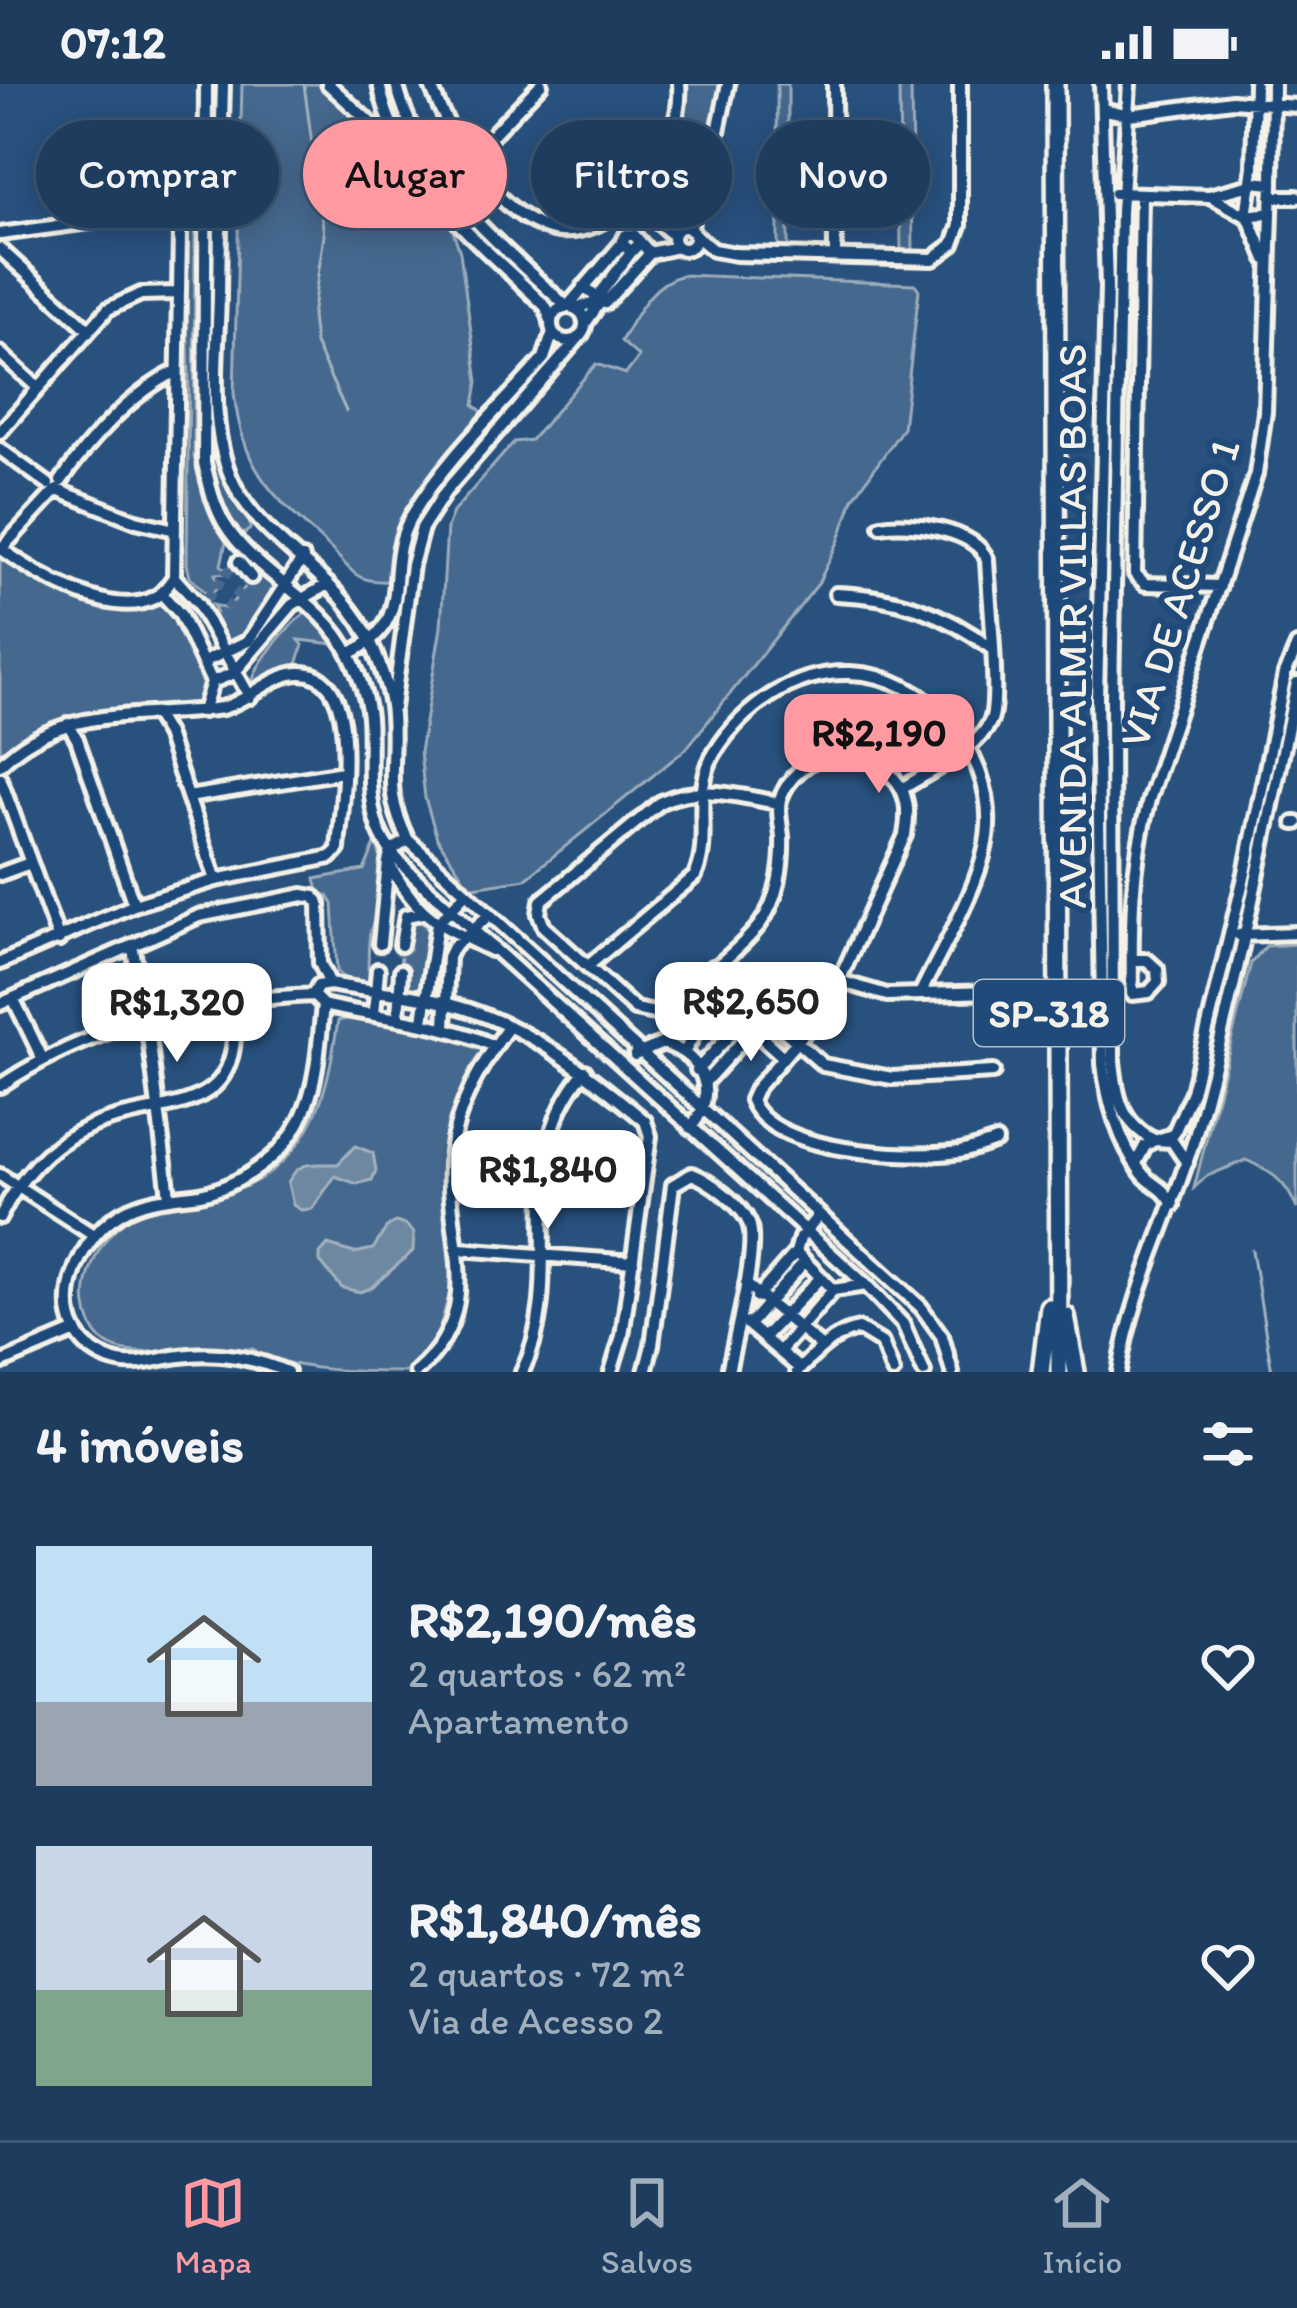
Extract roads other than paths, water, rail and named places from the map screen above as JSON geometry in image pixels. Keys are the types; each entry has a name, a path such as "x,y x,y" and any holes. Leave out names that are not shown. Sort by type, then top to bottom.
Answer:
{"highway":[{"name":"SP-318","path":"1051,84 1055,1372"},
{"path":"1041,1372 1055,1268"},
{"path":"1055,1268 1076,1372"}],"street":[{"path":"205,120 206,84"},
{"path":"222,120 223,84"},
{"path":"328,84 367,120"},
{"path":"430,84 448,120"},
{"path":"507,120 541,84"},
{"path":"675,120 679,84"},
{"path":"663,228 690,248 694,201 712,160 728,84"},
{"path":"834,84 835,256"},
{"path":"583,287 604,303 650,253 675,241 681,227 713,250 736,254 933,259 953,244 960,225 960,84"},
{"name":"AVENIDA ALMIR VILLAS BOAS","path":"1101,84 1106,193 1097,698 1108,985 1121,1106 1134,1128 1157,1140"},
{"name":"AVENIDA ALMIR VILLAS BOAS","path":"1130,84 1121,193 1105,1082 1136,1163"},
{"path":"1255,84 1247,216 1265,253 1268,280"},
{"name":"VIA DE ACESSO 1","path":"1132,959 1151,962 1159,978 1149,992 1132,994 1132,959 1134,869 1143,823 1256,474 1264,433 1274,84"},
{"path":"347,101 363,106 380,89 396,87 407,120"},
{"path":"380,89 390,120"},
{"path":"1102,109 1130,115 1186,105 1297,106"},
{"path":"1106,193 1209,196 1251,184 1297,197"},
{"path":"1141,194 1137,579 1145,584 1220,586"},
{"path":"1209,196 1247,216 1271,213"},
{"path":"507,202 531,220"},
{"path":"0,234 155,213 170,218 180,233 174,578 161,593 139,602 100,598 31,571 0,549 143,391 175,372"},
{"path":"203,228 201,446 213,502 306,598 349,654 369,712 374,813 409,901 437,923 469,934 508,958 806,1229 903,1324 924,1372"},
{"path":"220,228 218,420 224,459 234,485 267,529 304,558 355,615 371,642 392,711"},
{"path":"462,228 546,307 552,326 566,341 583,329"},
{"path":"484,228 571,307 583,329"},
{"path":"547,228 561,232 584,228"},
{"path":"620,228 632,243 650,253"},
{"path":"571,307 583,287 655,228"},
{"path":"12,259 10,245 20,232"},
{"path":"632,243 583,329 445,493 422,528 412,565 392,711 391,799 408,840 921,1307 942,1336 952,1372"},
{"path":"0,249 88,329"},
{"path":"0,432 108,309 128,298 176,293"},
{"path":"349,654 371,642 391,617 408,521 432,486 544,358 557,311 599,299"},
{"path":"0,353 37,387"},
{"path":"0,449 87,503 176,530"},
{"path":"881,526 926,526 983,550 987,559 994,680 991,719 968,746 902,788"},
{"path":"249,538 267,529"},
{"path":"212,682 234,673 275,615 290,574 304,558"},
{"path":"239,562 251,578"},
{"path":"174,578 198,604 250,697"},
{"path":"204,662 248,641 275,615 328,584"},
{"path":"161,593 180,614 212,682 203,711"},
{"path":"836,594 869,595 932,611 991,648"},
{"path":"1173,1204 1136,1163 1141,1150 1173,1136 1192,1093 1285,674 1297,646"},
{"path":"0,764 34,736 68,724 240,704 278,679 304,673 332,687 344,723 338,849 332,857 216,880 134,905 2,962"},
{"path":"588,966 695,876 702,862 701,790 712,757 742,714 770,695 849,673 899,685 940,712 968,746 988,800 985,852 920,994"},
{"path":"1119,1372 1141,1286 1198,1127 1246,936 1297,683"},
{"path":"369,712 392,711"},
{"path":"166,734 173,713"},
{"path":"155,714 216,880"},
{"path":"77,740 92,719"},
{"path":"68,724 134,905"},
{"path":"778,803 701,790 684,791 661,802 541,901 544,927 635,1010 645,1014 659,1010 760,924 782,867 778,803 800,772 826,756 847,754 872,760 902,788 910,812 905,835 839,981 751,1100 769,1122 804,1139 845,1150 959,1152 996,1141"},
{"path":"188,797 343,772"},
{"path":"0,778 59,940"},
{"path":"408,840 390,856 380,938 401,940 406,916 422,913"},
{"path":"390,856 449,908 469,934"},
{"path":"0,874 30,863"},
{"path":"423,1022 437,923 465,894"},
{"path":"0,1004 199,916 303,895 319,903 320,963 330,984"},
{"path":"445,1027 448,957 488,916"},
{"path":"1230,934 1297,933"},
{"path":"131,945 148,1020 169,1196"},
{"path":"712,968 823,1065 892,1078 993,1072"},
{"path":"374,1013 378,972 401,973 398,1016"},
{"path":"432,975 446,977"},
{"path":"1108,985 1132,977"},
{"path":"698,980 782,1056"},
{"path":"684,1053 688,1032 726,980"},
{"path":"839,981 886,995 993,992"},
{"path":"313,994 318,986 330,984 400,994 448,1003 509,1026 555,1049 650,1129 622,1336 611,1372"},
{"path":"625,1066 638,1053 688,1032 738,991"},
{"path":"0,1086 41,1058 86,1038 232,1003 313,994"},
{"path":"313,994 322,1005 445,1027 494,1046"},
{"path":"14,998 41,1058"},
{"path":"0,1217 36,1165 80,1131 197,1100 220,1079 232,1047 232,1003"},
{"path":"287,1372 227,1357 177,1356 154,1367 103,1357 76,1331 69,1286 93,1235 119,1214 169,1196 231,1184 273,1156 292,1135 315,1083 322,1005"},
{"path":"705,1082 748,1025 755,1007"},
{"path":"698,1070 748,1025 766,1017"},
{"path":"423,1370 457,1306 459,1249 450,1187 454,1133 472,1082 509,1026"},
{"path":"663,1043 684,1053 709,1094 705,1110 691,1128"},
{"path":"522,1372 539,1333 546,1255 541,1208 548,1147 557,1120 585,1071"},
{"path":"1157,1140 1172,1142 1187,1163"},
{"path":"0,1175 93,1235"},
{"path":"645,1372 673,1185 685,1175 709,1182 745,1216 752,1239 744,1321 728,1372"},
{"path":"1159,1184 1181,1179"},
{"path":"744,1321 801,1256 806,1229 818,1216"},
{"path":"459,1249 633,1262"},
{"path":"801,1256 832,1290"},
{"path":"764,1337 820,1278"},
{"path":"746,1284 822,1347"},
{"path":"780,1351 832,1290 866,1285"},
{"path":"903,1324 921,1307"},
{"path":"744,1321 799,1370 822,1347 848,1331 865,1330 883,1343 893,1372"},
{"path":"0,1364 76,1331"},
{"path":"225,1372 227,1357"}],"waterway":[{"path":"304,84 324,235 312,316 315,344 346,411"},
{"path":"1252,1250 1272,1372"}],"tunnel":[{"path":"180,614 207,598 241,556"},
{"path":"193,640 213,626 263,568 270,569"},
{"path":"378,970 380,944"},
{"path":"401,945 401,971"}]}
